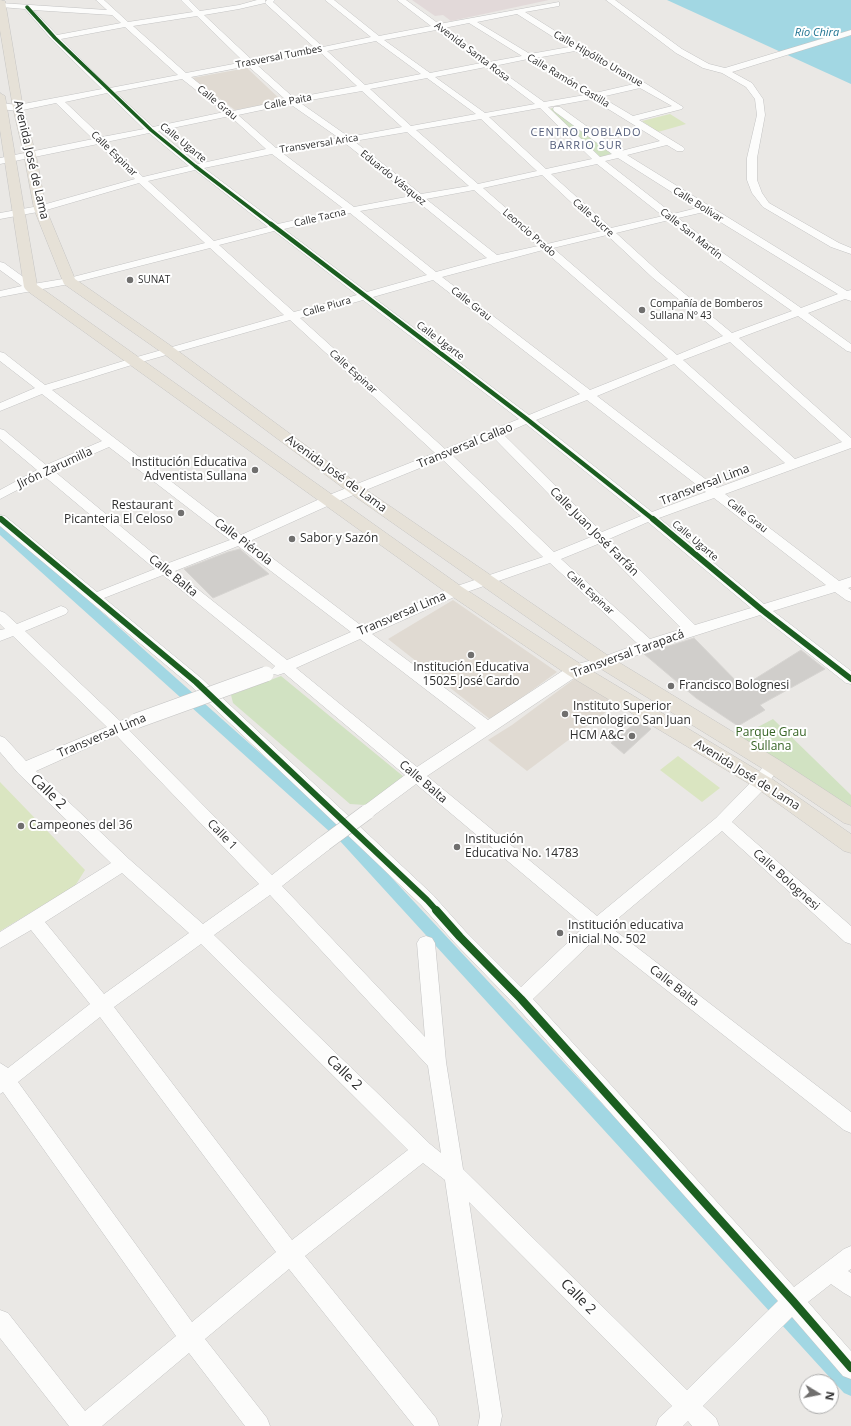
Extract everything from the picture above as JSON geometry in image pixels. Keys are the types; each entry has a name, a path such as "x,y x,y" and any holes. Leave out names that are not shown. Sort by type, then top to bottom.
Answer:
{"main road":[{"name":"Avenida José de Lama","path":"0,3 3,48 30,155 40,209 69,281 169,351 356,490 604,662 848,811"},
{"name":"Avenida José de Lama","path":"1,109 5,160 19,213 31,287 456,591 575,670 761,782 851,844"}],"street":[{"name":"Calle Grau","path":"100,0 184,76 232,114 274,151 851,597"},
{"name":"Eduardo Vásquez","path":"185,0 292,101 347,140 495,259"},
{"name":"Calle Sucre","path":"329,0 377,38 482,115 543,173 657,276 731,337 851,443"},
{"name":"Avenida Santa Rosa","path":"401,0 496,62 546,104"},
{"name":"Avenida Santa Rosa","path":"410,0 487,63 546,104"},
{"path":"610,0 678,51 705,65 724,70 749,85 759,99 761,115 752,158 752,180 757,193 766,205 835,245 851,252"},
{"path":"55,38 128,24 239,7 264,1"},
{"name":"Leoncio Prado","path":"264,1 321,49 409,129 676,360 793,464"},
{"path":"0,3 27,7 114,13"},
{"name":"Trasversal Tumbes","path":"1,109 18,108 440,25 556,4"},
{"name":"Calle Ugarte","path":"27,7 55,38 108,90 151,130 195,166 528,420 650,517 762,610 851,679"},
{"name":"Calle Hipólito Unanue","path":"518,11 576,48 679,107 632,119"},
{"name":"Calle Ramón Castilla","path":"469,20 632,119 666,142 680,149"},
{"path":"724,70 851,32"},
{"name":"Calle Paita","path":"5,160 428,74 576,48"},
{"name":"Transversal Arica","path":"0,216 40,209 195,166 258,153 347,140 593,96 642,85"},
{"name":"Calle Espinar","path":"58,100 141,180 444,454 552,558 648,644"},
{"name":"Calle Bolívar","path":"546,104 620,155 705,209 849,295"},
{"name":"Calle San Martín","path":"546,104 598,160 718,255 851,349"},
{"name":"Calle Tacna","path":"0,294 69,281 275,228 352,210 543,173 620,155 666,142"},
{"name":"Calle Piura","path":"0,407 44,389 134,361 434,276 495,259 705,209"},
{"path":"0,265 31,287"},
{"name":"Transversal Callao","path":"103,594 241,540 329,500 731,337 849,295"},
{"name":"Calle Piérola","path":"0,355 110,442 487,728"},
{"name":"Calle Balta","path":"0,433 165,570 286,667 415,776 597,926 851,1124"},
{"name":"Calle Juan José Farfán","path":"496,433 692,631"},
{"name":"Jirón Zarumilla","path":"0,495 46,470 110,442"},
{"name":"Transversal Lima","path":"24,769 118,728 286,667 360,632 456,591 552,558 650,517 851,443"},
{"path":"0,519 196,682 428,900 460,937 521,999 851,1368"},
{"name":"Transversal Tarapacá","path":"2,1079 102,1005 271,885 415,776 575,670 604,662 648,644 851,582"},
{"path":"7,632 61,611"},
{"name":"Calle 1","path":"0,616 7,632 118,728 271,885 438,1062"},
{"name":"Calle 2","path":"0,742 24,769 123,864 202,934 423,1151 456,1176 708,1426"},
{"path":"521,999 597,926 722,822 761,782 772,765"},
{"name":"Calle Bolognesi","path":"722,822 851,937"},
{"path":"0,941 123,864"},
{"path":"34,921 102,1005 290,1254 428,1426"},
{"path":"426,943 438,1062 491,1416 489,1426"},
{"path":"2,1079 190,1337 259,1426"},
{"path":"0,1320 84,1426 290,1254 423,1151"},
{"path":"666,1426 792,1303 851,1256"},
{"path":"832,1272 851,1286"}],"shaded area":[{"path":"412,0 549,0 451,21 443,15 435,16"},
{"path":"247,68 282,101 235,110 192,78"},
{"name":"Institución Educativa 15025 José Cardo","path":"453,600 557,672 491,720 388,639"},
{"name":"Instituto Superior Tecnologico San Juan","path":"577,677 618,703 527,771 488,740 512,725"}],"green space":[{"path":"554,108 613,153 597,158 549,109"},
{"path":"670,114 686,124 658,132 642,121"},
{"path":"281,676 404,777 365,805 350,804 233,703 231,695"},
{"name":"Parque Grau Sullana","path":"773,719 851,795 851,806 841,810 739,737"},
{"path":"678,756 720,788 702,802 660,770"},
{"name":"Campeones del 36","path":"0,782 85,870 75,886 0,931"}],"water":[{"name":"Río Chira","path":"667,0 851,0 851,84"}],"building":[{"path":"240,549 269,574 213,598 184,569 228,552"},
{"path":"694,638 742,687 801,650 825,669 760,705 765,710 738,726 696,698 644,654"},
{"name":"HCM A&C","path":"639,720 651,729 624,754 611,743"}],"waterway":[{"path":"0,528 345,837 851,1386"}],"cycle path":[{"path":"27,7 55,38 108,90 151,130 195,166 528,420 650,517 762,610 851,679"},
{"path":"0,519 196,682 427,900 460,937 521,999 793,1301 851,1368"}],"place":[{"name":"SUNAT","path":"130,280"},
{"name":"Compañía de Bomberos Sullana Nº 43","path":"642,310"},
{"name":"Institución Educativa Adventista Sullana","path":"255,470"},
{"name":"Restaurant Picanteria El Celoso","path":"181,513"},
{"name":"Sabor y Sazón","path":"292,539"},
{"name":"Institución Educativa 15025 José Cardo","path":"471,655"},
{"name":"Francisco Bolognesi","path":"671,686"},
{"name":"Instituto Superior Tecnologico San Juan","path":"565,714"},
{"name":"HCM A&C","path":"632,736"},
{"name":"Campeones del 36","path":"21,826"},
{"name":"Institución Educativa No. 14783","path":"457,847"},
{"name":"Institución educativa inicial No. 502","path":"560,933"}],"district":[{"name":"CENTRO POBLADO BARRIO SUR","path":"586,139"}]}
